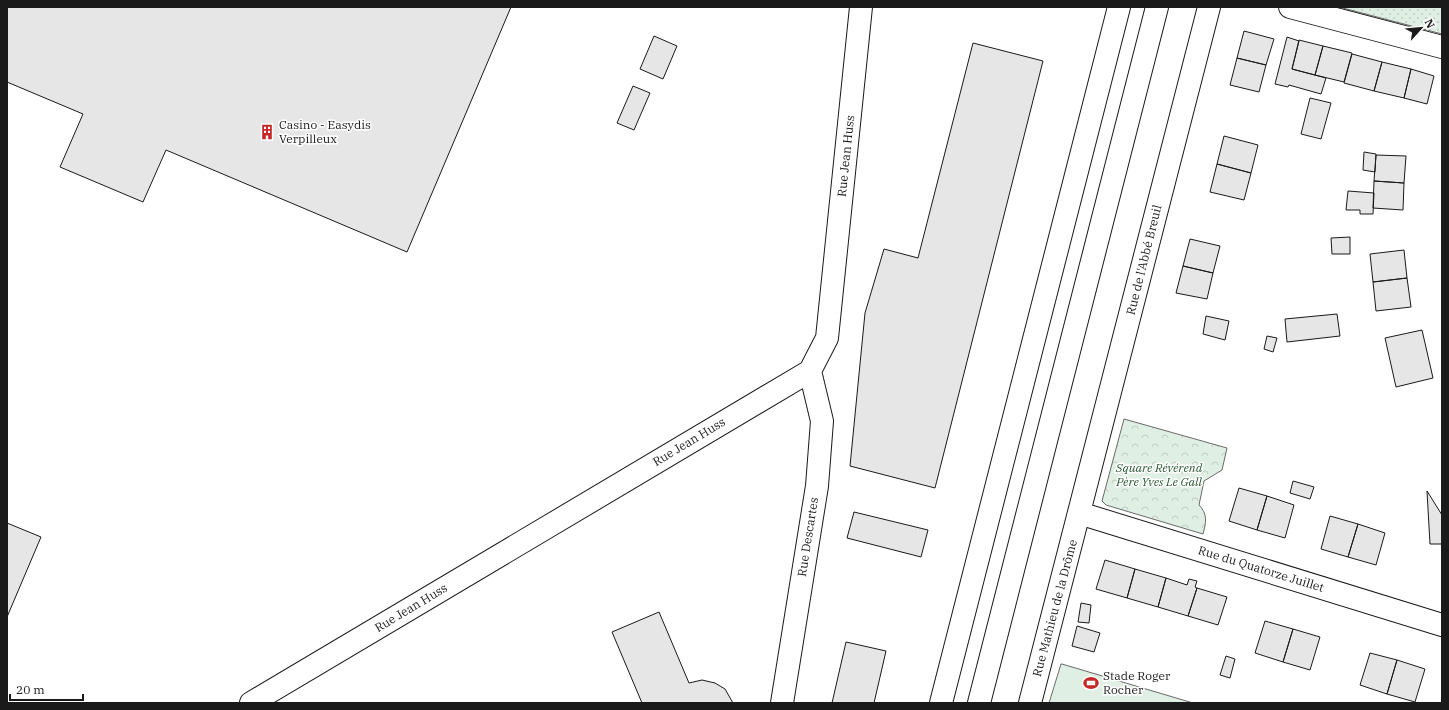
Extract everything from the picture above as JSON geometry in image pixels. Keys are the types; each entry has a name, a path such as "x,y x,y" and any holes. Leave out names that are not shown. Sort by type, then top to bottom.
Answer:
{"main road":[{"name":"Rue Jean Huss","path":"251,703 810,371 827,338 861,7"},
{"path":"941,703 1119,7"},
{"path":"979,703 1157,7"},
{"name":"Rue de l'Abbé Breuil","path":"1079,513 1209,7"},
{"path":"1290,7 1442,47"},
{"name":"Rue Descartes","path":"782,703 817,478 822,421 810,371"},
{"name":"Rue du Quatorze Juillet","path":"1079,513 1442,625"},
{"name":"Rue Mathieu de la Drôme","path":"1030,703 1079,513"}],"green space":[{"path":"1339,7 1442,7 1442,34"},
{"name":"Square Révérend Père Yves Le Gall","path":"1124,419 1227,448 1222,470 1204,481 1199,505 1204,512 1206,519 1203,534 1106,505 1102,501"},
{"name":"Stade Roger Rocher","path":"1062,664 1193,703 1049,703"}],"building":[{"name":"Casino - Easydis Verpilleux","path":"7,7 511,7 407,252 166,150 143,202 60,167 83,114 7,82"},
{"path":"1244,31 1274,39 1266,65 1237,58"},
{"path":"654,36 677,46 663,79 640,69"},
{"path":"1287,37 1299,41 1292,69 1326,78 1321,94 1289,85 1288,87 1275,84"},
{"path":"1299,40 1323,46 1315,75 1292,69"},
{"path":"973,43 1043,61 935,488 850,466 865,313 884,249 918,258"},
{"path":"1323,46 1352,53 1344,82 1315,75"},
{"path":"1352,54 1382,62 1374,91 1344,83"},
{"path":"1237,58 1266,65 1259,92 1230,85"},
{"path":"1382,62 1411,69 1404,98 1374,91"},
{"path":"1411,69 1434,76 1427,104 1404,98"},
{"path":"633,86 650,93 634,130 617,123"},
{"path":"1310,98 1331,103 1321,139 1301,134"},
{"path":"1224,136 1258,145 1251,173 1217,164"},
{"path":"1364,152 1376,154 1375,172 1363,170"},
{"path":"1376,155 1406,156 1404,183 1374,181"},
{"path":"1217,164 1251,173 1244,200 1210,192"},
{"path":"1374,181 1404,183 1403,210 1373,208"},
{"path":"1348,191 1374,193 1373,214 1360,214 1360,210 1346,210"},
{"path":"1350,237 1350,254 1332,254 1331,238"},
{"path":"1190,239 1220,246 1213,273 1183,266"},
{"path":"1404,250 1407,278 1373,282 1370,254"},
{"path":"1183,266 1213,273 1207,299 1176,293"},
{"path":"1407,278 1411,307 1376,311 1373,282"},
{"path":"1337,314 1340,336 1287,342 1285,319"},
{"path":"1206,316 1229,321 1225,340 1203,334"},
{"path":"1422,330 1433,378 1396,387 1385,338"},
{"path":"1267,336 1277,338 1273,352 1264,349"},
{"path":"1293,481 1314,487 1310,499 1290,493"},
{"path":"1239,488 1267,496 1257,530 1229,521"},
{"path":"1427,491 1442,515 1442,544 1430,544"},
{"path":"1267,496 1294,505 1285,538 1257,530"},
{"path":"854,512 928,530 921,557 847,538"},
{"path":"1330,516 1358,524 1348,557 1321,549"},
{"path":"7,523 41,537 7,617"},
{"path":"1358,524 1385,533 1376,565 1348,557"},
{"path":"1105,560 1135,569 1127,598 1096,589"},
{"path":"1135,569 1166,578 1158,607 1127,598"},
{"path":"1166,578 1187,585 1189,579 1197,581 1195,587 1197,588 1188,616 1158,607"},
{"path":"1197,588 1227,597 1218,625 1188,616"},
{"path":"1081,603 1091,605 1089,623 1078,622"},
{"path":"659,612 689,683 702,680 715,683 725,689 733,703 642,703 612,632"},
{"path":"1265,621 1293,629 1283,662 1255,653"},
{"path":"1077,626 1100,633 1094,652 1072,646"},
{"path":"1293,629 1320,637 1310,670 1283,662"},
{"path":"846,642 886,651 874,703 832,703"},
{"path":"1370,653 1397,660 1387,694 1360,685"},
{"path":"1226,656 1235,659 1230,678 1220,675"},
{"path":"1397,660 1425,669 1415,702 1387,694"}],"place":[{"name":"Casino - Easydis Verpilleux","path":"267,132"},
{"name":"Stade Roger Rocher","path":"1091,683"}]}
